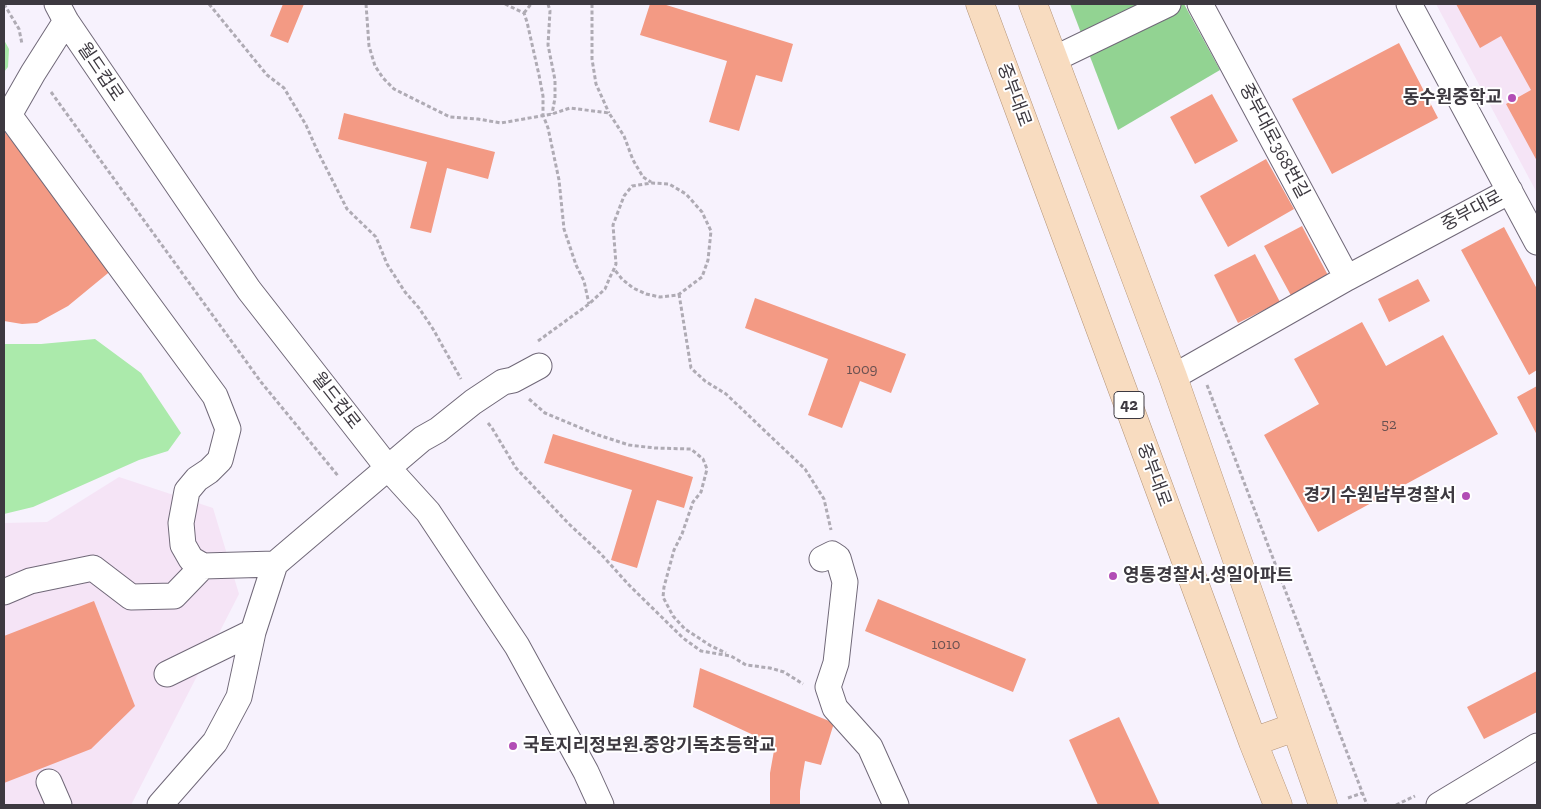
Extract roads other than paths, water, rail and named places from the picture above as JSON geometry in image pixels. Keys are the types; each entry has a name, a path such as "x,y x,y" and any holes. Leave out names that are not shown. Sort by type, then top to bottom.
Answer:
{"main road":[{"name":"중부대로","path":"980,4 1278,805"},
{"path":"1033,4 1173,377 1323,805"},
{"path":"1253,742 1295,727"}],"street":[{"path":"1054,59 1168,4"},
{"name":"중부대로368번길","path":"1200,4 1347,278"},
{"path":"1409,4 1537,242"},
{"path":"61,12 33,73 10,115 215,396 228,429 220,460 210,472 197,479 187,491 181,523 183,545 191,559 203,566 275,564"},
{"name":"월드컵로","path":"61,12 249,290 388,468 428,512 517,646 586,772 601,805"},
{"name":"중부대로","path":"1173,377 1347,278 1510,191"},
{"path":"160,805 215,742 239,697 253,632 275,564 355,498 422,439 438,430 473,402 503,382 513,380 535,356"},
{"path":"822,559 832,554 838,558 845,582 836,662 828,687 835,708 870,747 896,805"},
{"path":"4,592 30,581 93,568 131,598 174,596 203,566"},
{"path":"167,674 253,632"},
{"path":"1439,805 1536,749"},
{"path":"49,782 59,805"}],"place":[{"name":"동수원중학교","path":"1512,98"},
{"name":"경기 수원남부경찰서","path":"1466,496"},
{"name":"영통경찰서.성일아파트","path":"1113,576"},
{"name":"국토지리정보원.중앙기독초등학교","path":"513,746"}]}
